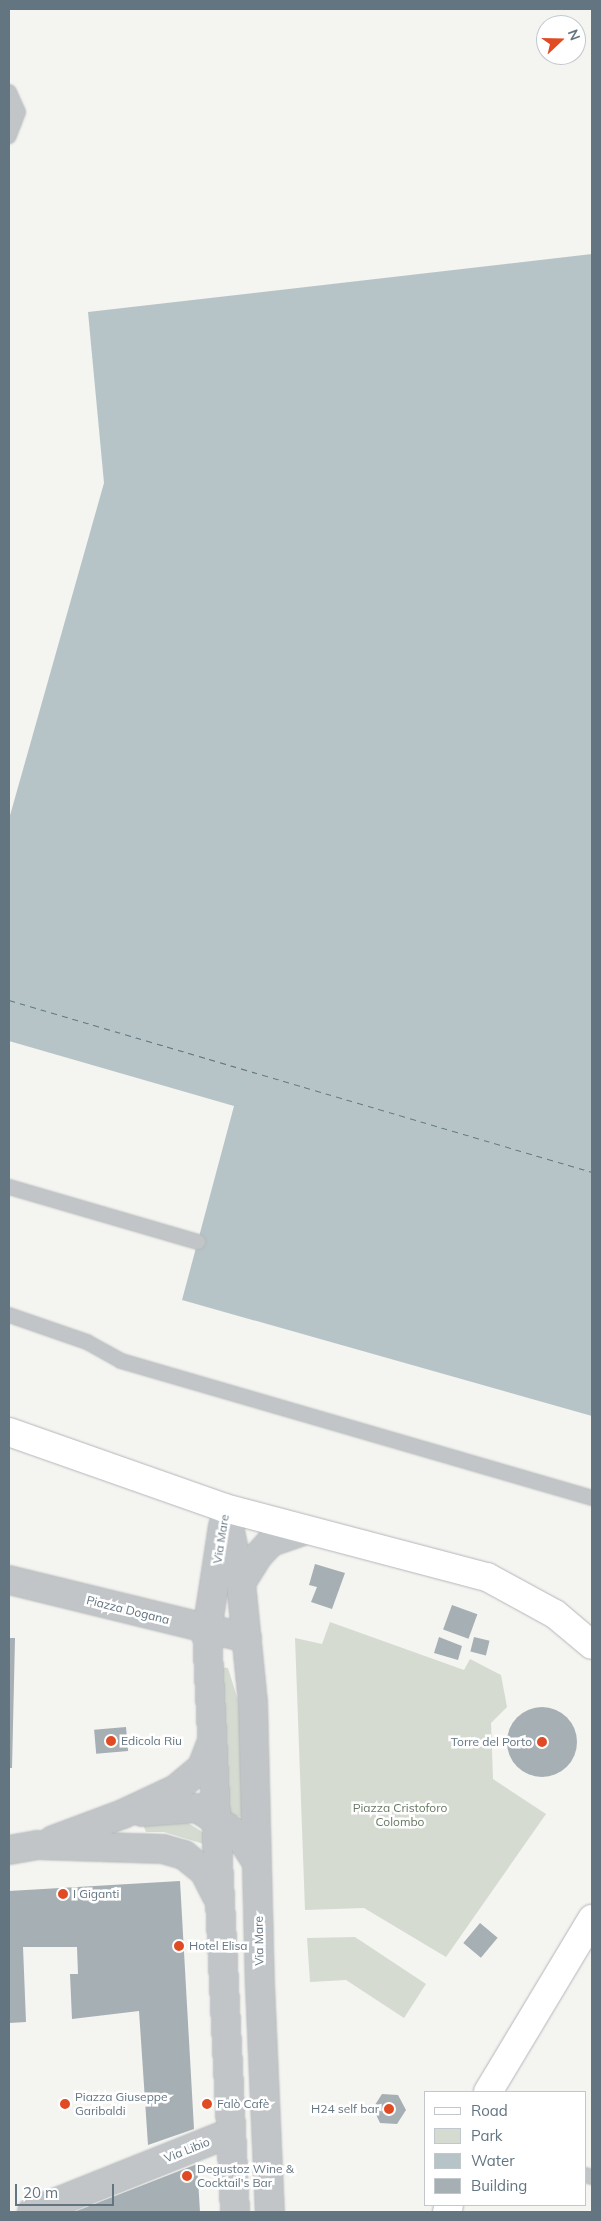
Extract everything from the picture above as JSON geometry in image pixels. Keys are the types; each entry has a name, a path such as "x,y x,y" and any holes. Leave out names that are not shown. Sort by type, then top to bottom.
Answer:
{"main road":[{"path":"9,1432 225,1508 487,1577 555,1614 592,1645"},
{"path":"489,2091 592,1919"}],"street":[{"name":"Via Mare","path":"225,1508 241,1583 253,1704 270,2212"},
{"name":"Via Mare","path":"225,1508 207,1631 214,1816 235,2212"},
{"path":"241,1583 258,1557 271,1542 306,1530"},
{"name":"Piazza Dogana","path":"9,1580 207,1631 247,1638"},
{"path":"9,1850 38,1845 123,1814 176,1789 202,1767 211,1742"},
{"path":"123,1814 197,1808 214,1816 239,1835 257,1863"},
{"path":"38,1845 154,1849 184,1855 204,1871 218,1898"},
{"name":"Via Libio","path":"32,2212 230,2133"}],"lane":[{"path":"9,92 14,108 9,136"},
{"path":"9,1187 198,1242"},
{"path":"9,1315 87,1342 121,1361 592,1498"}],"green space":[{"name":"Piazza Cristoforo Colombo","path":"330,1622 464,1670 470,1659 501,1675 507,1707 491,1723 493,1779 546,1814 446,1957 364,1908 305,1910 295,1638 322,1644"},
{"path":"220,1667 228,1668 241,1710 243,1817 232,1816 228,1810"},
{"path":"141,1820 183,1820 209,1836 207,1845 164,1832 146,1832"},
{"path":"355,1937 426,1984 404,2018 346,1980 310,1982 307,1938"}],"water":[{"path":"592,254 592,1416 182,1300 234,1106 9,1041 9,819 104,483 88,312"}],"building":[{"path":"315,1564 345,1573 332,1609 311,1602 317,1587 309,1585"},
{"path":"452,1605 477,1614 468,1639 443,1629"},
{"path":"439,1637 462,1646 458,1660 434,1653"},
{"path":"474,1637 490,1641 486,1655 470,1652"},
{"path":"9,1638 15,1638 12,1768 9,1768"},
{"name":"Torre del Porto","path":"535,1707 549,1707 562,1713 571,1722 577,1735 575,1755 567,1767 549,1777 535,1777 522,1771 513,1762 507,1749 507,1735 513,1722 522,1713"},
{"name":"Edicola Riu","path":"126,1727 128,1751 96,1754 94,1730"},
{"path":"180,1881 194,2129 148,2145 139,2011 72,2019 70,1974 78,1974 77,1947 23,1947 26,2022 9,2023 9,1891"},
{"path":"480,1923 498,1938 481,1958 463,1943"},
{"name":"H24 self bar","path":"382,2094 398,2095 406,2110 397,2124 380,2123 373,2108"},
{"path":"197,2164 200,2212 74,2212"}],"ferry route":[{"path":"9,1000 592,1172"}],"place":[{"name":"Edicola Riu","path":"111,1741"},
{"name":"Torre del Porto","path":"542,1742"},
{"name":"I Giganti","path":"63,1894"},
{"name":"Hotel Elisa","path":"179,1946"},
{"name":"Piazza Giuseppe Garibaldi","path":"65,2104"},
{"name":"Falò Cafè","path":"207,2104"},
{"name":"H24 self bar","path":"389,2109"},
{"name":"Degustoz Wine & Cocktail's Bar","path":"187,2176"}]}
